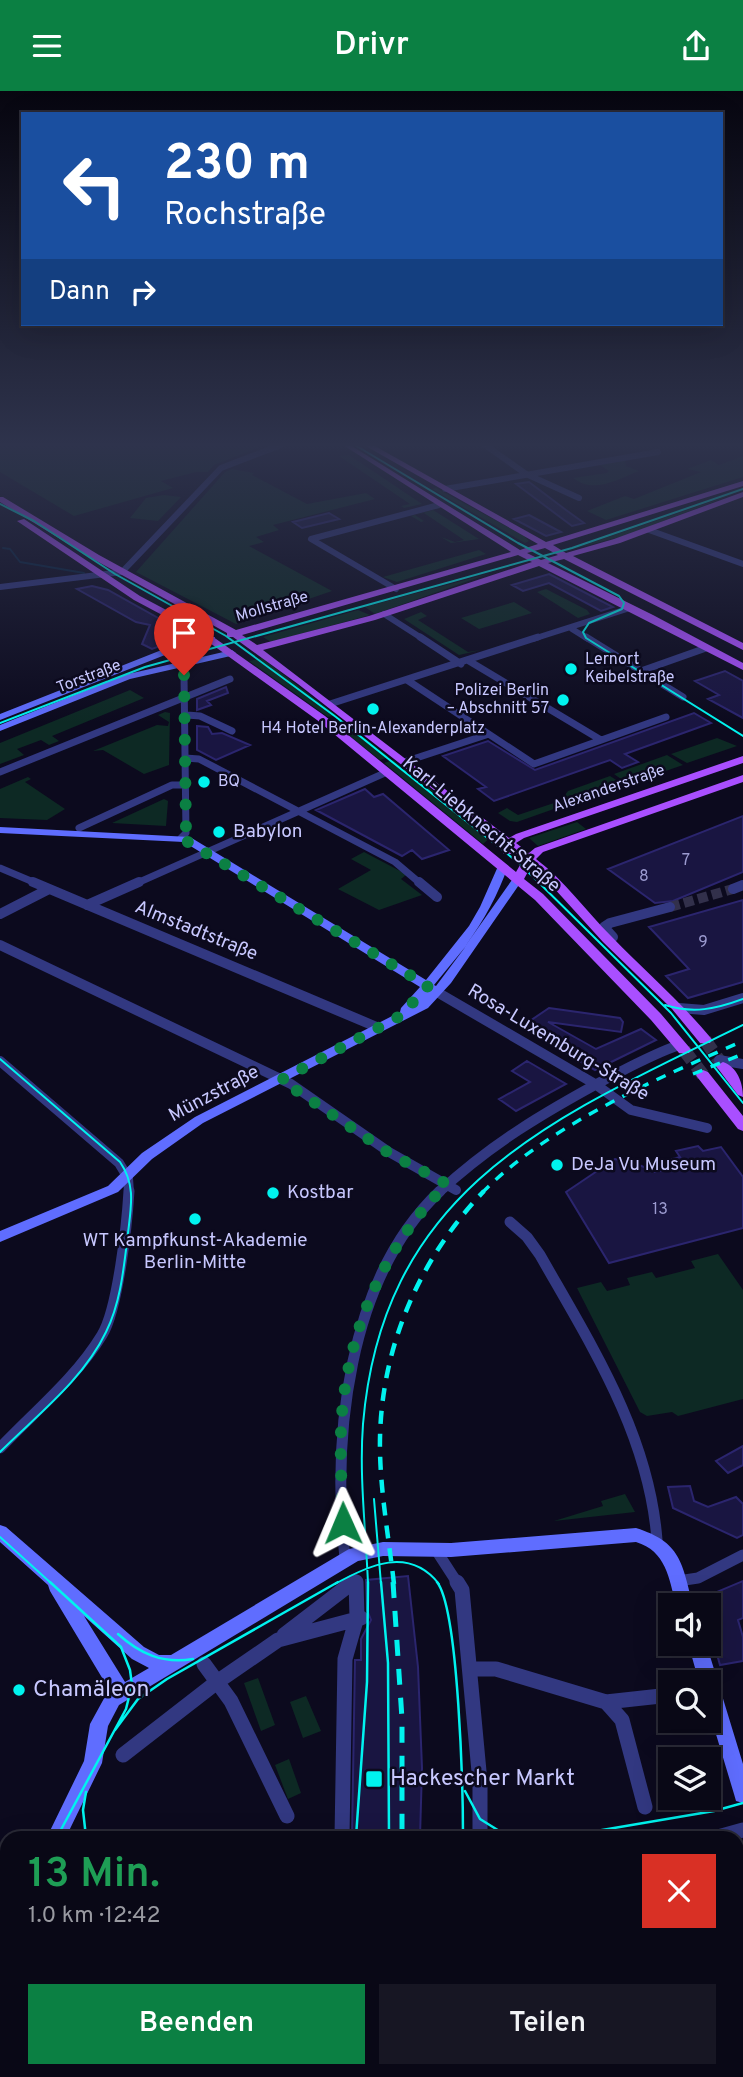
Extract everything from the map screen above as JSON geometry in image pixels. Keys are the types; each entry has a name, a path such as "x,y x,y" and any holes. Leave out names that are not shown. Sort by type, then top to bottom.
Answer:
{"main road":[{"name":"Karl-Liebknecht-Straße","path":"44,538 212,639 387,772 518,879 589,947 682,1048"},
{"name":"Karl-Liebknecht-Straße","path":"65,538 258,648 530,858 678,1008 705,1040"},
{"path":"493,538 538,563 743,661"},
{"path":"534,538 743,653"},
{"name":"Mollstraße","path":"212,639 570,538"},
{"name":"Mollstraße","path":"232,653 384,614 624,538"},
{"path":"667,610 743,647"},
{"path":"650,617 743,667"},
{"name":"Alexanderstraße","path":"509,843 526,834 743,759"},
{"name":"Alexanderstraße","path":"530,858 541,849 743,778"},
{"path":"503,866 509,843"},
{"path":"518,879 530,858"},
{"path":"721,1063 741,1086"},
{"path":"703,1075 743,1126"}],"street":[{"path":"0,587 122,572 154,538"},
{"path":"316,538 311,539 396,589"},
{"path":"670,538 743,564"},
{"path":"330,703 572,629 630,608"},
{"path":"384,614 601,740"},
{"path":"572,629 683,697"},
{"name":"Torstraße","path":"0,717 162,653 212,639"},
{"path":"641,671 706,648"},
{"name":"Torstraße","path":"0,728 120,680 232,653"},
{"path":"181,838 186,832 184,785 187,715 184,675"},
{"path":"0,772 230,679"},
{"path":"407,680 486,735 534,764 666,717"},
{"path":"187,715 200,716 232,730"},
{"path":"404,762 486,735"},
{"path":"186,758 200,759 395,862 437,897"},
{"path":"87,905 296,810 387,772"},
{"path":"79,828 172,785 184,785"},
{"name":"Rosa-Luxemburg-Straße","path":"0,828 79,828 98,833"},
{"name":"Rosa-Luxemburg-Straße","path":"0,828 181,838 595,1084 639,1114 707,1128"},
{"path":"433,989 476,925 495,889 503,866"},
{"name":"Almstadtstraße","path":"0,868 379,1028"},
{"path":"433,989 484,931 518,879"},
{"path":"733,889 743,885"},
{"path":"0,914 49,889"},
{"path":"613,937 604,927 610,923 670,907"},
{"path":"0,945 281,1080 389,1153 451,1187"},
{"name":"Münzstraße","path":"0,1237 113,1189 128,1178 147,1156 182,1131 424,1005 433,989"},
{"path":"678,1008 704,1010 743,997"},
{"path":"345,1558 341,1431 352,1354 369,1303 391,1256 409,1229 517,1126 595,1084 682,1048"},
{"path":"0,1061 119,1163 128,1178 130,1194 112,1308 103,1333 81,1364 0,1448"},
{"path":"721,1063 743,1065"},
{"path":"510,1222 534,1244 608,1378 645,1469 657,1511 657,1540 670,1557 682,1593"},
{"path":"0,1532 138,1653 157,1663 172,1663"},
{"path":"59,1831 93,1763 101,1720 110,1703 121,1692 228,1631 345,1558 374,1550 436,1550 636,1535 657,1540"},
{"path":"436,1550 463,1590 480,1790 480,1831"},
{"path":"678,1581 698,1578 743,1555"},
{"path":"50,1577 121,1692"},
{"path":"123,1755 356,1580 359,1617 345,1659 342,1831"},
{"path":"278,1640 359,1617"},
{"path":"204,1664 231,1701 286,1816"},
{"path":"471,1669 496,1669 607,1702 658,1696"},
{"path":"607,1702 622,1720 645,1807"},
{"path":"721,1722 742,1785"}],"green space":[{"path":"167,538 257,538 264,542 249,546 332,591 236,624 136,572"},
{"path":"442,538 455,542 464,540 461,538 479,539 451,543"},
{"path":"516,538 526,538 529,541 525,543"},
{"path":"606,538 617,538 573,549"},
{"path":"479,550 486,554 397,582 383,577"},
{"path":"491,573 375,614 365,607"},
{"path":"546,589 590,614 578,618 537,592"},
{"path":"514,602 532,613 479,629 461,618"},
{"path":"358,610 370,615 271,642 263,637"},
{"path":"421,612 427,616 418,620 468,652 481,650 459,655 404,619"},
{"path":"262,658 336,715 328,717 249,661"},
{"path":"130,690 144,698 52,736 59,741 49,745 41,740 17,749 24,755 0,764 0,743"},
{"path":"170,713 169,765 144,774 103,750 93,751 157,725 168,726 169,722 158,715"},
{"path":"339,718 389,757 380,760 331,721"},
{"path":"717,738 737,746 687,763 671,754"},
{"path":"667,755 683,765 628,784 614,774"},
{"path":"393,760 492,836 483,844 384,763"},
{"path":"610,776 624,785 574,802 565,795 568,791"},
{"path":"28,777 31,779 25,782 65,809 47,820 0,818 0,789"},
{"path":"164,799 168,801 166,826 112,823"},
{"path":"563,800 568,804 517,822 498,813 507,808 518,815"},
{"path":"577,822 586,829 538,846 529,838"},
{"path":"364,852 402,872 406,875 401,879 422,895 379,910 338,889 371,870 351,859"},
{"path":"718,1254 743,1290 743,1399 678,1416 672,1412 647,1416 640,1412 577,1288 601,1282 607,1291 630,1285 627,1278 652,1272 656,1278 695,1268 691,1261"},
{"path":"625,1494 635,1512 554,1521 603,1506 601,1501"},
{"path":"258,1678 275,1725 261,1731 244,1683"},
{"path":"306,1696 321,1731 303,1738 290,1702"},
{"path":"289,1759 301,1793 288,1799 275,1765"}],"building":[{"path":"549,574 613,607 601,611 549,583 523,591 512,585"},
{"path":"92,586 108,590 176,628 171,642 152,649 142,644 150,625 136,622 77,589"},
{"path":"725,671 743,681 743,718 708,699 719,695 695,681"},
{"path":"226,687 228,693 207,701 211,705 197,710 197,699"},
{"path":"694,713 711,723 625,754 638,762 622,768 610,760 494,801 478,789 486,787 443,756 488,741 535,770"},
{"path":"197,726 208,727 212,734 222,733 250,745 216,760 197,750"},
{"path":"365,789 374,797 383,794 449,850 422,859 412,850 402,856 316,810"},
{"path":"743,816 743,872 673,901 655,903 608,869"},
{"path":"743,900 743,982 688,998 666,976 689,969 649,927"},
{"path":"549,1008 620,1018 623,1022 621,1032 548,1022 596,1049 641,1029 656,1040 595,1070 521,1027"},
{"path":"527,1061 566,1084 516,1111 499,1099 530,1082 512,1071"},
{"path":"698,1146 703,1151 721,1147 743,1177 743,1228 609,1263 566,1192 615,1159 655,1172 678,1167 672,1159 680,1157 676,1151"},
{"path":"743,1446 743,1465 728,1473 716,1461"},
{"path":"690,1486 694,1501 708,1507 736,1497 743,1504 743,1535 737,1538 673,1508 668,1487"},
{"path":"408,1576 418,1667 422,1768 420,1831 352,1831 355,1660 361,1660 361,1639 371,1620 367,1610 366,1580"},
{"path":"743,1581 743,1618 738,1620 743,1637 743,1661 720,1665 718,1656 721,1656 721,1593 714,1593"}],"waterway":[{"path":"3,548 10,549 20,562 84,573"}],"tunnel":[{"path":"670,907 733,889"},
{"path":"705,1040 723,1066"},
{"path":"684,1050 703,1075"}],"tram line":[{"path":"59,538 115,574 234,642"},
{"path":"509,538 543,556"},
{"path":"543,556 602,538"},
{"path":"234,642 543,556"},
{"path":"543,556 619,596 624,603 622,609 589,623 583,632 586,638 743,736"},
{"path":"0,723 145,667 234,642"},
{"path":"234,642 336,717 520,864 671,1013 698,1047"},
{"path":"665,1005 704,1009 743,999"},
{"path":"698,1047 743,1025"},
{"path":"367,1569 362,1484 363,1424 377,1342 404,1274 442,1217 490,1170 545,1129 607,1093 698,1047"},
{"path":"698,1047 743,1103"},
{"path":"0,1059 120,1162 128,1179 131,1196 121,1284 106,1332 85,1366 72,1381 0,1452"},
{"path":"374,1499 379,1565"},
{"path":"0,1537 52,1584"},
{"path":"379,1565 402,1562 415,1565 437,1582"},
{"path":"367,1569 379,1565"},
{"path":"379,1565 381,1584"},
{"path":"335,1584 367,1569"},
{"path":"367,1569 368,1584"},
{"path":"50,1582 121,1647 130,1670 132,1685 126,1709 60,1831"},
{"path":"115,1730 138,1699 167,1679 338,1582"},
{"path":"381,1582 388,1663 389,1831"},
{"path":"437,1582 444,1599 455,1664 461,1745 463,1831"},
{"path":"356,1831 367,1682 368,1584"},
{"path":"118,1634 153,1656 172,1660 193,1659"},
{"path":"465,1791 480,1819 499,1831"},
{"path":"85,1831 83,1810 86,1792"},
{"path":"596,1831 714,1811 743,1803"}],"railway":[{"path":"483,1192 538,1146 571,1125 640,1088 743,1041"},
{"path":"693,1074 743,1054"},
{"path":"394,1584 380,1452 386,1380 394,1345 421,1279 460,1218 483,1192"},
{"path":"393,1582 402,1719 402,1831"}],"place":[{"name":"Lernort Keibelstraße","path":"571,669"},
{"name":"Polizei Berlin – Abschnitt 57","path":"563,700"},
{"name":"H4 Hotel Berlin-Alexanderplatz","path":"373,709"},
{"name":"BQ","path":"204,782"},
{"name":"Babylon","path":"219,832"},
{"name":"DeJa Vu Museum","path":"557,1165"},
{"name":"Kostbar","path":"273,1193"},
{"name":"WT Kampfkunst-Akademie Berlin-Mitte","path":"195,1219"},
{"name":"Chamäleon","path":"19,1690"},
{"name":"Hackescher Markt","path":"374,1779"}],"route":[{"path":"184,675 187,715 184,785 186,832 181,838 428,986 400,1016 281,1080 291,1084 389,1153 447,1184 409,1229 391,1256 360,1325 345,1392 341,1431 343,1523"}]}
